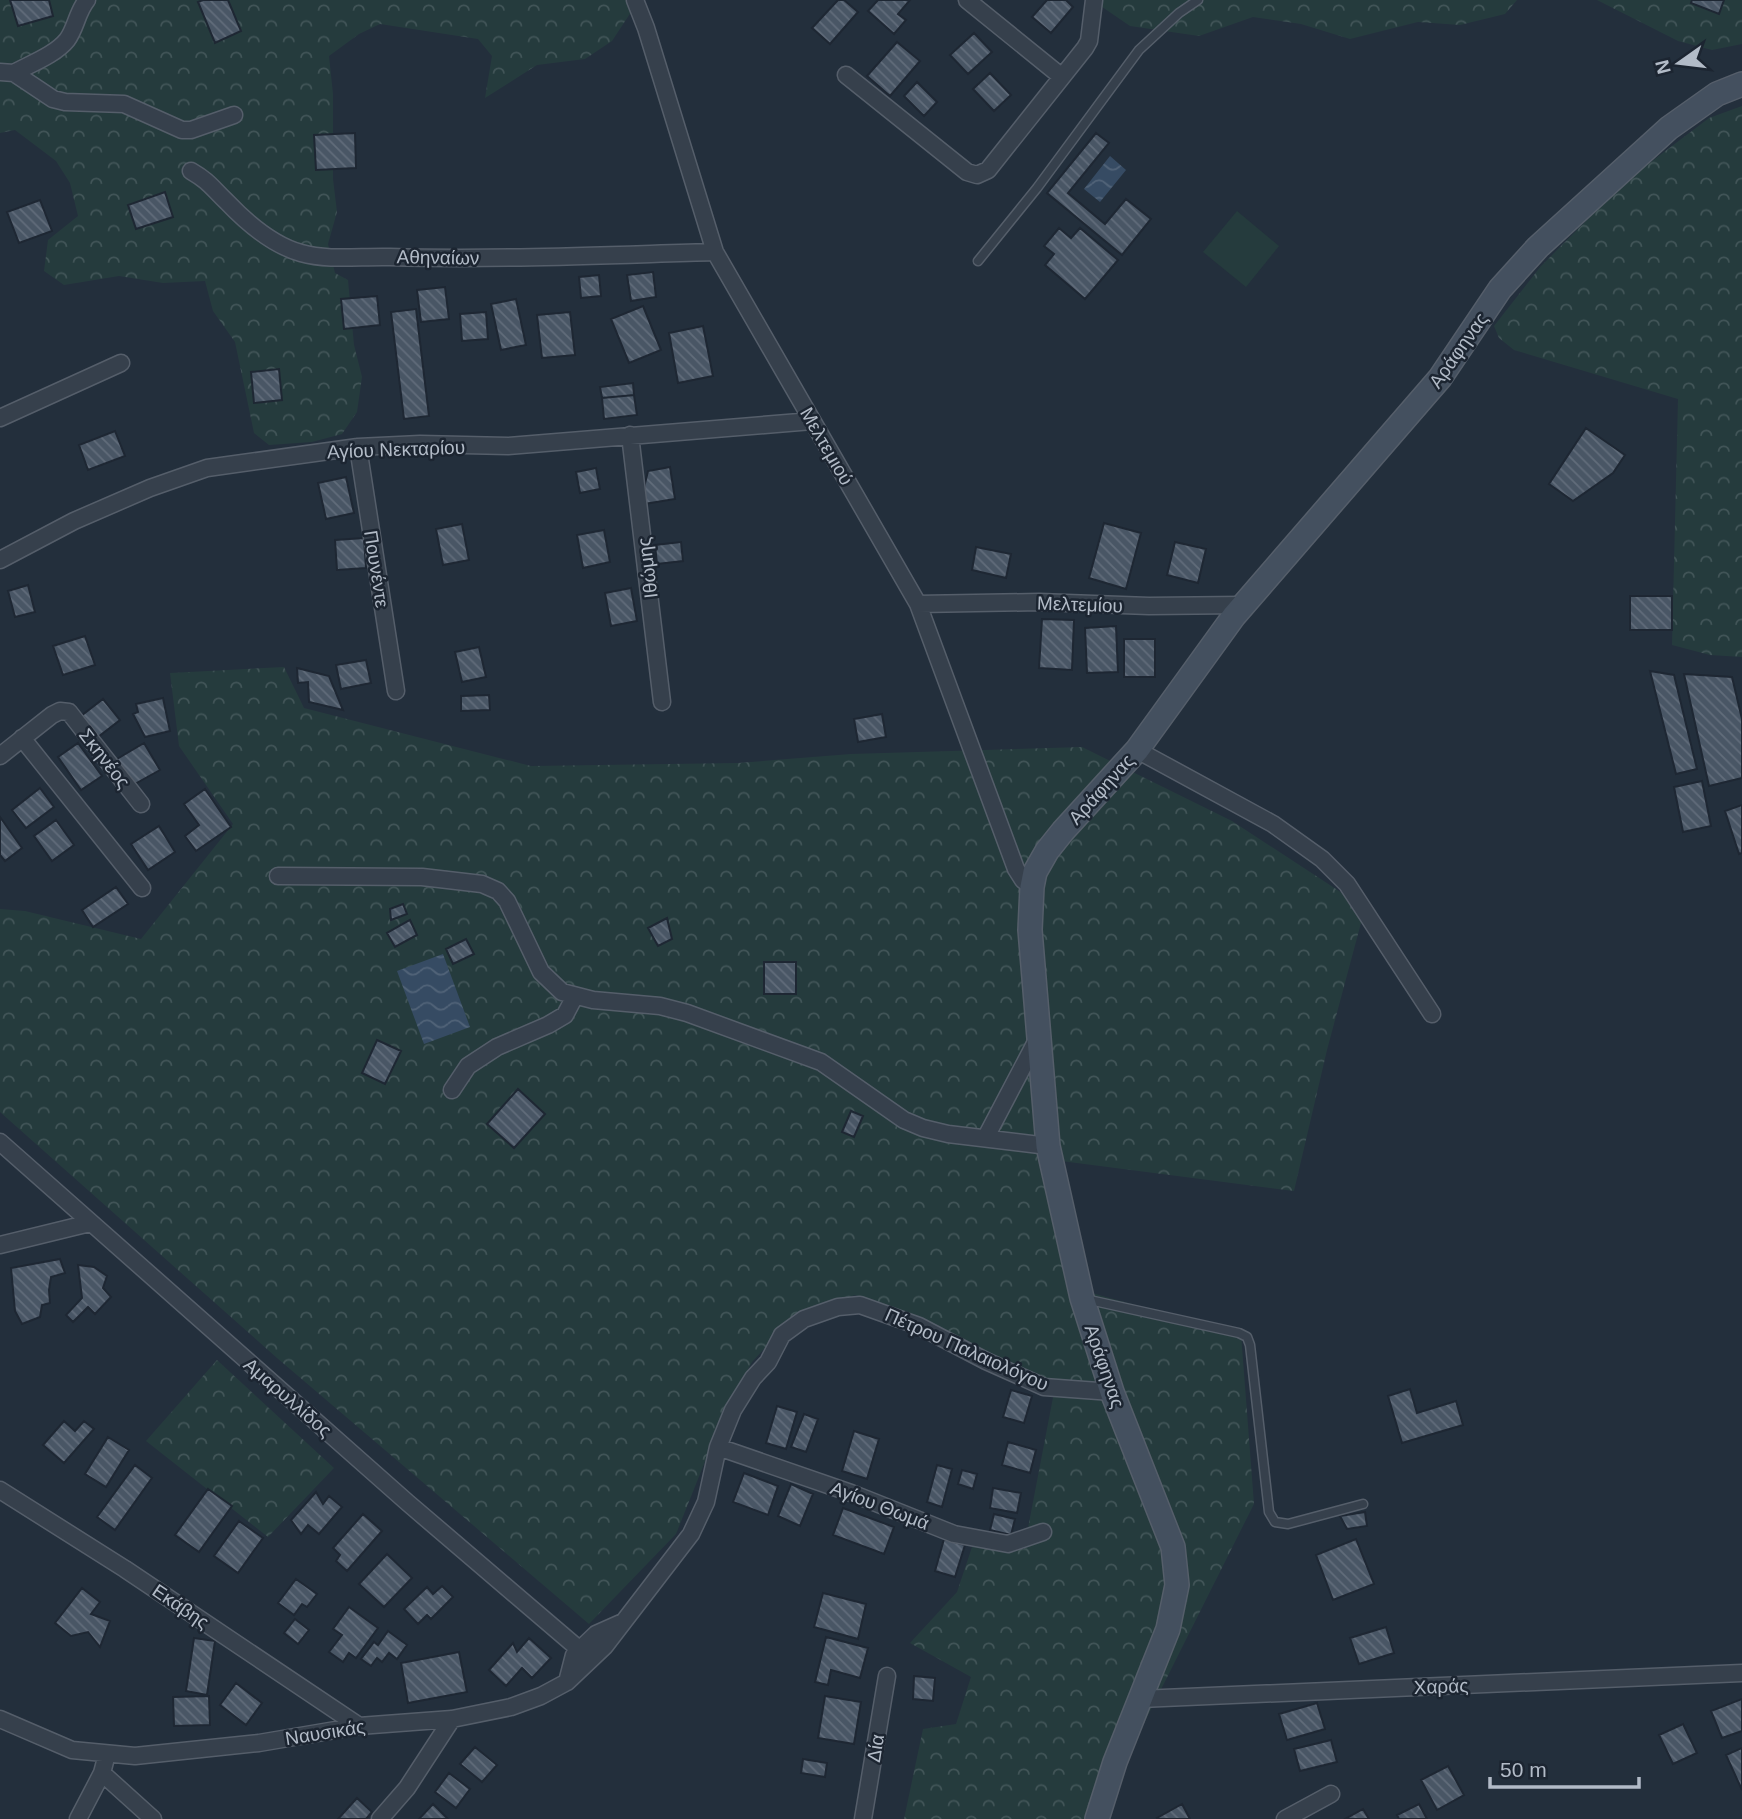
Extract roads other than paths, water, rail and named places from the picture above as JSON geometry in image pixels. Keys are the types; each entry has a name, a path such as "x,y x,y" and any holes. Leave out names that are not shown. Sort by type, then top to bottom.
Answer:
{"main road":[{"name":"Αράφηνας","path":"1097,1819 1115,1762 1168,1629 1177,1585 1176,1560 1171,1537 1112,1392 1082,1298 1048,1146 1030,930 1035,872 1046,851 1137,750 1243,605 1440,378 1500,289 1538,247 1669,128 1717,94 1742,84"}],"street":[{"path":"7,73 60,46 68,39 87,0"},
{"name":"Μελτεμιού","path":"635,0 715,252 918,604 1016,869 1032,887"},
{"path":"967,0 1062,77"},
{"path":"846,75 967,172 977,175 988,170 1088,43 1094,0"},
{"path":"7,73 52,99 124,104 182,130 191,130 234,115"},
{"name":"Αθηναίων","path":"191,171 209,182 226,202 270,239 300,253 328,258 715,252"},
{"path":"0,418 121,363"},
{"name":"Αγίου Νεκταρίου","path":"0,560 74,521 207,468 358,447 421,444 508,446 813,421"},
{"name":"Ιθώμης","path":"630,435 663,702"},
{"name":"Πουνέντε","path":"358,447 396,691"},
{"name":"Μελτεμίου","path":"918,604 988,602 1243,605"},
{"name":"Σκηνέος","path":"0,756 52,715 60,711 69,712 141,804"},
{"path":"22,738 142,888"},
{"path":"1137,750 1273,824 1322,859 1347,884 1432,1014"},
{"path":"278,876 422,877 482,884 498,891 507,901 541,972 562,992 575,996 660,1006 687,1013 821,1062 904,1120 923,1128 1048,1146"},
{"path":"452,1090 468,1066 497,1047 565,1015 575,996"},
{"path":"986,1137 1038,1038"},
{"name":"Αμαρυλλίδος","path":"0,1142 408,1503 580,1650"},
{"path":"0,1245 90,1223"},
{"name":"Πέτρου Παλαιολόγου","path":"625,1621 691,1534 700,1518 718,1447 733,1410 753,1378 768,1362 782,1335 804,1319 838,1307 860,1305 919,1325 986,1361 1044,1387 1112,1392"},
{"name":"Αγίου Θωμά","path":"718,1447 851,1493 954,1534 1008,1544 1043,1532"},
{"name":"Εκάβης","path":"0,1490 125,1569 359,1726"},
{"path":"567,1682 572,1658 596,1634 625,1621"},
{"name":"Ναυσικάς","path":"0,1719 72,1749 135,1756 259,1743 359,1726 452,1719 526,1702 567,1682 625,1621"},
{"name":"Χαράς","path":"1140,1699 1742,1673"},
{"name":"Δία","path":"863,1819 887,1676"},
{"path":"380,1819 407,1788 452,1719"},
{"path":"78,1819 102,1773 107,1754"},
{"path":"102,1773 153,1819"},
{"path":"1286,1819 1331,1794"}],"lane":[{"path":"978,261 1037,188 1139,50 1179,13 1198,0"},
{"path":"1082,1298 1247,1337 1269,1512 1275,1522 1288,1524 1363,1504"}],"water":[{"path":"1110,156 1126,170 1100,202 1084,189"},
{"path":"443,954 470,1027 424,1044 397,971"}]}
